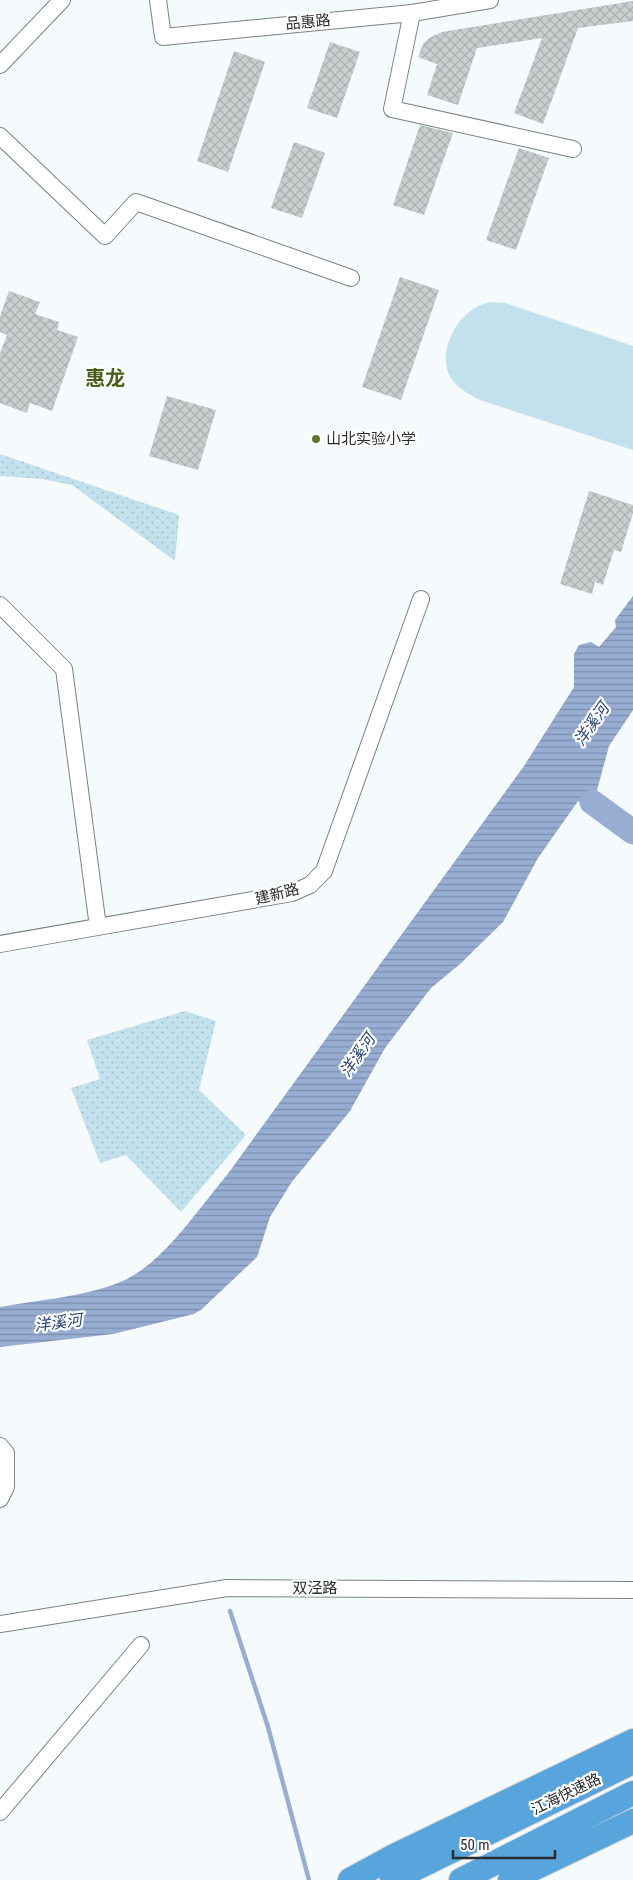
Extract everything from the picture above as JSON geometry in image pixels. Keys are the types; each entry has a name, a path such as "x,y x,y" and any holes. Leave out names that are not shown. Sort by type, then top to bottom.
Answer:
{"highway":[{"path":"350,1880 394,1856 633,1740"},
{"name":"江海快速路","path":"392,1880 633,1762"},
{"name":"江海快速路","path":"461,1880 633,1793"},
{"path":"510,1880 633,1820"}],"street":[{"path":"0,65 62,0"},
{"name":"品惠路","path":"158,0 163,36 412,14 490,0"},
{"path":"412,14 405,38 392,109 573,149"},
{"path":"0,136 105,236 136,202 351,278"},
{"name":"建新路","path":"0,944 292,893 310,885 324,871 421,599"},
{"path":"0,605 64,669 98,928"},
{"path":"0,1446 6,1453 6,1488 0,1500"},
{"name":"双泾路","path":"0,1624 227,1588 633,1590"},
{"path":"0,1812 141,1645"}],"shaded area":[{"path":"489,302 505,303 633,346 633,450 480,400 466,392 453,381 446,364 450,338 465,315 476,307"},
{"path":"0,454 179,515 175,561 72,485 41,479 0,476"},
{"path":"185,1011 216,1021 199,1090 246,1135 181,1212 126,1155 100,1163 71,1088 100,1079 87,1040"}],"water":[{"name":"洋溪河","path":"633,596 633,710 609,746 596,794 592,802 586,805 578,801 538,858 503,922 460,964 431,988 385,1048 350,1111 291,1183 270,1217 257,1257 202,1309 194,1314 113,1334 0,1347 0,1307 65,1297 113,1285 141,1270 155,1259 181,1232 227,1175 524,766 574,687 574,654 579,645 591,642 599,647 616,627 615,620"}],"building":[{"path":"633,1 633,21 578,28 543,124 514,113 542,38 477,48 458,105 427,95 437,64 418,57 423,44 429,38 442,32"},
{"path":"330,42 360,52 337,118 307,108"},
{"path":"234,51 265,62 228,172 197,161"},
{"path":"420,125 453,133 424,215 393,205"},
{"path":"294,142 325,153 302,218 271,208"},
{"path":"519,148 549,158 516,250 486,240"},
{"path":"400,277 439,290 401,400 362,387"},
{"path":"9,291 40,302 35,314 59,322 57,330 78,337 52,411 30,403 27,413 0,403 0,353 7,335 0,332 0,316"},
{"path":"167,396 216,410 198,470 149,456"},
{"path":"589,491 633,505 633,513 621,552 614,550 603,585 595,582 592,594 560,584"}],"waterway":[{"path":"592,802 633,832"},
{"path":"230,1611 268,1727 309,1880"}],"place":[{"name":"山北实验小学","path":"316,439"}],"district":[{"name":"惠龙","path":"105,378"}]}
